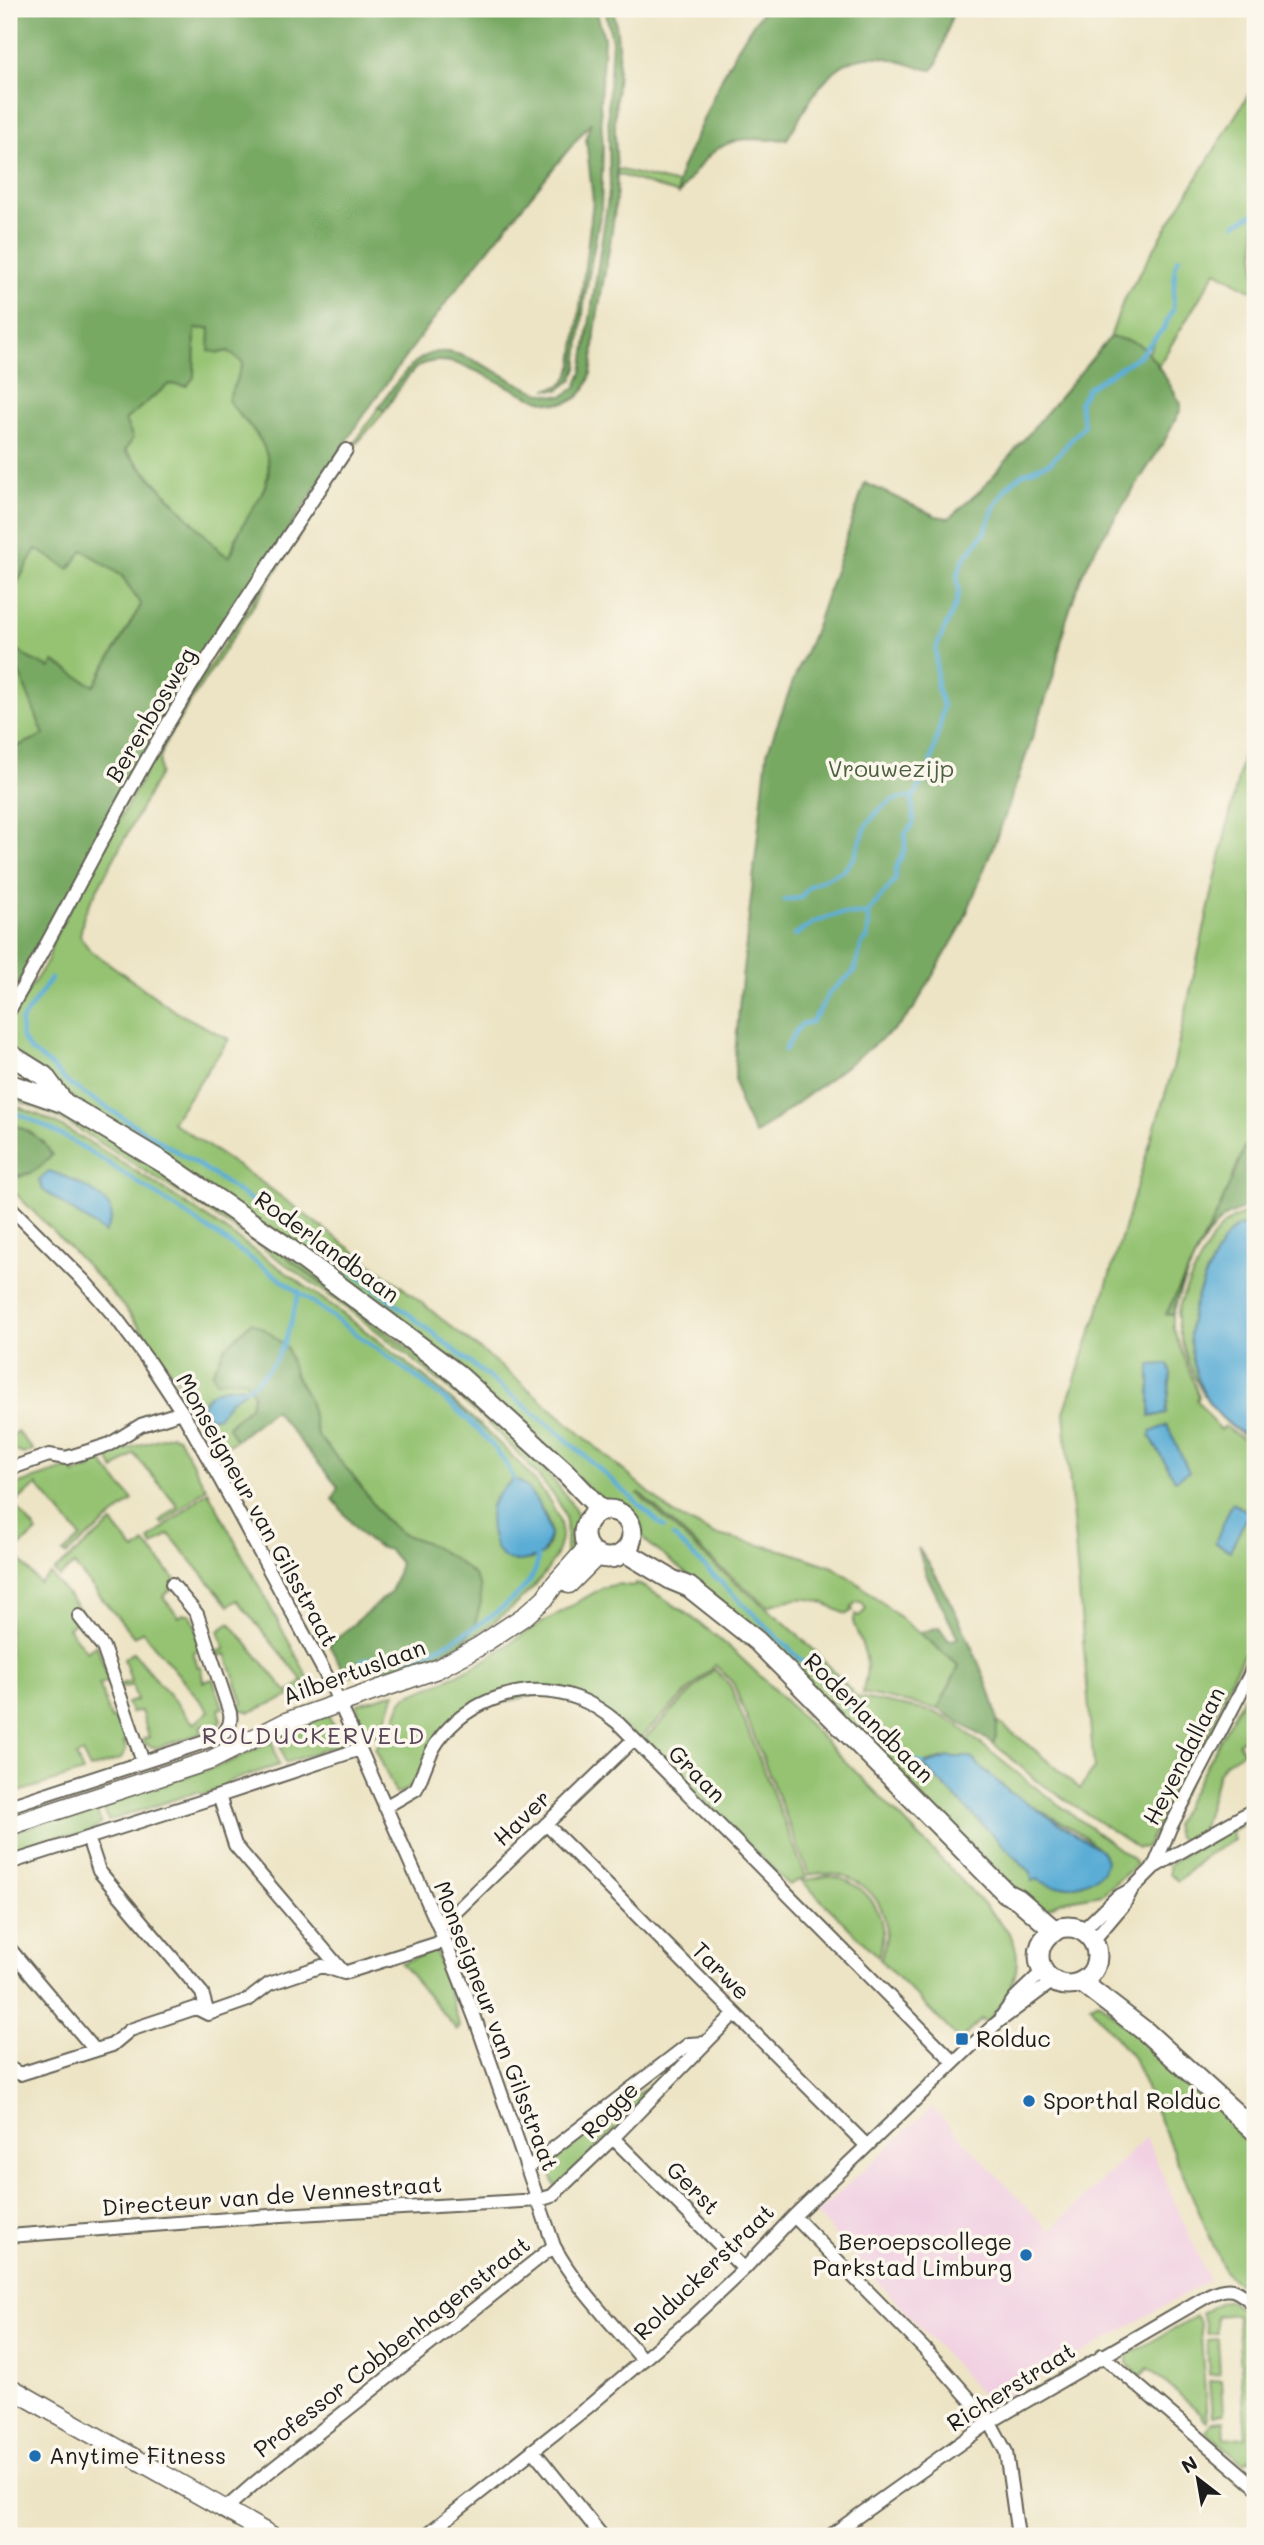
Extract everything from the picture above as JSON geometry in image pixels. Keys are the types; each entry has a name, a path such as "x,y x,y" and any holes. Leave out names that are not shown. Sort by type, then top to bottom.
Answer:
{"main road":[{"name":"Roderlandbaan","path":"9,1054 44,1076 64,1103"},
{"name":"Roderlandbaan","path":"9,1084 64,1103 164,1163 285,1245 457,1374 564,1471 595,1515"},
{"path":"610,1509 625,1515 633,1530 629,1545 612,1558 593,1551 584,1534 595,1515 610,1509"},
{"name":"Roderlandbaan","path":"629,1545 676,1571 689,1587 757,1641 1006,1893 1018,1899 1049,1936"},
{"name":"Ailbertuslaan","path":"9,1826 93,1788 211,1760 286,1723 424,1675 452,1662 495,1637 545,1598 554,1585 593,1551"},
{"path":"1063,1928 1087,1936 1097,1956 1090,1976 1081,1982 1064,1985 1048,1976 1040,1953 1049,1936 1063,1928"},
{"path":"1095,1967 1146,2032"},
{"path":"1081,1982 1146,2032 1255,2131"},
{"path":"9,2387 272,2536"}],"street":[{"name":"Berenbosweg","path":"9,1010 151,752 346,450"},
{"name":"Monseigneur van Gilsstraat","path":"9,1206 117,1319 182,1412 340,1703 440,1927 554,2245 579,2284 643,2360"},
{"path":"9,1469 50,1455 66,1458 95,1449 110,1444 141,1425 182,1412"},
{"name":"Ailbertuslaan","path":"9,1807 93,1788 143,1762 218,1738 228,1728 231,1719 197,1614 172,1584"},
{"path":"79,1616 103,1647 143,1762"},
{"name":"Heyendallaan","path":"1154,1867 1170,1828 1255,1665"},
{"name":"Graan","path":"386,1807 416,1790 433,1749 457,1719 481,1704 513,1693 547,1692 575,1697 605,1712 634,1739 954,2062"},
{"name":"Haver","path":"440,1927 634,1739"},
{"path":"9,1863 360,1749"},
{"path":"219,1796 235,1845 344,1973"},
{"path":"1087,1936 1124,1904 1132,1889 1154,1867 1255,1809"},
{"name":"Tarwe","path":"547,1824 867,2146"},
{"path":"88,1838 99,1871 202,1993 208,2014"},
{"path":"9,2068 20,2074 112,2045 130,2029 196,2008 208,2014 248,2000 269,1984 322,1966 344,1973 445,1941"},
{"path":"9,1948 95,2050"},
{"name":"Rolduckerstraat","path":"425,2536 643,2360 744,2269 794,2216 1048,1976"},
{"name":"Rogge","path":"539,2200 552,2196 613,2138 734,2014"},
{"name":"Rogge","path":"528,2168 689,2044 705,2043"},
{"name":"Gerst","path":"613,2138 744,2269"},
{"name":"Directeur van de Vennestraat","path":"9,2236 282,2215 539,2200"},
{"path":"794,2216 937,2362 990,2422 1006,2452 1018,2536"},
{"name":"Professor Cobbenhagenstraat","path":"224,2510 554,2245"},
{"name":"Richerstraat","path":"830,2536 990,2422 1102,2355 1223,2288 1232,2288 1255,2305"},
{"path":"1102,2355 1255,2486"},
{"path":"533,2450 602,2536"}],"shaded area":[{"name":"Beroepscollege Parkstad Limburg","path":"932,2107 1050,2231 1146,2137 1209,2280 991,2405 816,2214"}],"green space":[{"path":"9,9 596,9 604,38 600,103 603,146 601,210 585,296 577,368 572,380 559,390 546,389 564,382 573,364 593,201 586,138 591,122 420,337 319,483 183,702 9,1000 9,750 44,735 17,667 9,659 9,637 14,640 12,645 28,658 50,668 54,662 94,686 141,605 122,576 83,550 69,569 36,549 9,598","holes":["210,328 209,351 228,351 243,363 228,400 259,438 269,467 263,490 243,524 229,557 220,551 125,451 133,438 125,420 169,384 187,386 194,377 195,329"]},
{"path":"605,9 613,9 618,38 615,129 617,189 592,368 586,387 571,401 555,403 536,399 453,363 433,361 412,372 385,411 379,407 395,384 423,357 436,352 467,358 543,393 563,396 576,387 582,373 610,185 608,104 612,41"},
{"path":"765,9 954,9 937,64 932,70 879,57 862,58 847,63 822,83 787,139 748,139 735,141 715,150 679,194 681,169 718,86 739,46"},
{"path":"1255,84 1255,212 1239,221 1240,223 1255,214 1255,293 1216,271 1159,365 1146,353 1154,342 1142,349 1140,345 1110,337 1123,302"},
{"path":"617,169 678,184 679,194 617,174"},
{"path":"210,328 219,353 228,351 244,363 237,413 258,436 268,458 262,494 236,537 229,558 125,450 125,420 169,384 187,386 194,377 195,329"},
{"name":"Vrouwezijp","path":"1110,337 1144,348 1167,380 1181,404 1181,409 1164,442 1097,546 1081,577 1066,621 1053,678 1004,819 962,925 913,1010 900,1025 755,1135 740,1104 735,1081 735,1055 767,753 814,632 865,483 936,516 949,518 982,489"},
{"path":"379,407 385,411 345,457"},
{"path":"329,483 333,484 171,734 163,749 160,773 84,914 80,936 89,949 176,1012 229,1039 172,1122 264,1184 402,1287 519,1381 675,1515 714,1534 789,1552 833,1567 859,1584 959,1666 938,1709 862,1693 867,1664 853,1622 856,1614 859,1617 866,1609 862,1602 856,1602 851,1608 853,1610 847,1614 826,1604 804,1599 768,1606 638,1494 720,1570 786,1624 857,1697 934,1712 955,1723 1027,1781 1134,1860 1137,1864 1102,1894 1062,1901 1041,1912 910,1788 744,1621 647,1542 640,1523 624,1504 602,1500 563,1465 9,1050 11,1019 48,960 53,940 173,722","holes":["949,1757 967,1757 1016,1796 1098,1847 1104,1855 1081,1884 1057,1886 1034,1878 1032,1880 1033,1874 924,1763"]},
{"path":"36,549 83,550 122,576 141,605 94,687 54,662 50,669 28,658 11,644 9,598"},
{"path":"9,659 17,667 44,735 9,750"},
{"path":"1255,702 1255,1123 1221,1205 1167,1315 1173,1315 1173,1328 1199,1397 1197,1400 1220,1430 1224,1426 1255,1448 1255,1631 1146,1847 1138,1848 1036,1780 994,1744 998,1722 1080,1789 1094,1769 1064,1412 1102,1300 1173,1068","holes":["1171,1374 1166,1414 1150,1416"]},
{"path":"9,1088 45,1101 157,1169 235,1220 417,1351 519,1441 568,1499 577,1515 577,1548 568,1559 566,1521 556,1499 494,1429 419,1364 277,1258 78,1129 49,1113 9,1097"},
{"path":"9,1103 43,1117 90,1143 160,1187 332,1306 417,1371 489,1434 540,1488 561,1529 559,1546 552,1563 525,1596 461,1644 474,1627 425,1542 402,1534 384,1519 353,1476 317,1435 309,1399 294,1373 286,1348 244,1379 254,1394 250,1406 228,1426 236,1440 219,1451 169,1368 126,1309 86,1264 9,1187 9,1176 21,1177 45,1143 9,1124","holes":["514,1479 533,1496 550,1528 550,1540 545,1552 530,1560 491,1505"]},
{"path":"1255,1123 1255,1200 1227,1216 1215,1227 1192,1264 1173,1315 1166,1314 1221,1205"},
{"path":"9,1124 34,1135 52,1155 33,1172 9,1176"},
{"path":"1255,1213 1255,1229 1243,1225 1224,1242 1207,1273 1194,1307 1190,1333 1191,1350 1197,1377 1205,1396 1188,1360 1179,1329 1178,1313 1201,1259 1220,1229 1241,1215"},
{"path":"251,1322 269,1332 287,1348 294,1373 309,1399 317,1435 353,1476 384,1519 402,1534 425,1542 453,1558 474,1575 480,1587 481,1602 474,1627 461,1644 405,1669 373,1667 347,1677 329,1645 391,1592 400,1563 389,1550 364,1537 351,1522 333,1499 338,1487 274,1410 236,1440 228,1427 250,1406 254,1394 244,1379 216,1381 212,1373 224,1349"},
{"path":"1216,1412 1230,1423 1255,1442 1229,1425"},
{"path":"17,1431 33,1450 24,1454 13,1450 9,1439"},
{"path":"171,1435 178,1437 206,1488 163,1524 160,1521 178,1506 134,1454 114,1470 107,1455"},
{"path":"101,1457 104,1465 133,1500 66,1555 63,1553 81,1537 37,1485 17,1501 10,1487 71,1467 74,1474 92,1468 91,1460"},
{"path":"208,1491 313,1687 250,1712 237,1708 243,1703 226,1654 217,1656 215,1652 225,1649 219,1631 230,1623 288,1693 303,1681 237,1600 229,1606 169,1534 153,1546 149,1540"},
{"path":"9,1498 37,1532 9,1555"},
{"path":"112,1523 135,1551 145,1543 175,1579 163,1597 179,1617 190,1614 192,1617 203,1648 193,1652 198,1667 201,1667 203,1682 213,1679 223,1708 219,1709 221,1720 216,1729 207,1732 205,1724 200,1726 202,1733 156,1748 145,1744 143,1739 149,1737 141,1711 131,1713 127,1703 137,1700 132,1685 122,1688 121,1684 131,1681 124,1659 133,1652 194,1724 209,1711 142,1631 134,1637 74,1565 59,1577 54,1571"},
{"path":"918,1548 952,1605 987,1685 997,1722 994,1744 938,1709 959,1666 920,1633 939,1627 949,1641 958,1638 926,1574"},
{"path":"16,1555 39,1583 50,1574 80,1610 72,1617 76,1622 68,1628 87,1652 96,1645 98,1648 109,1681 99,1684 111,1719 120,1717 128,1742 124,1742 126,1750 121,1759 90,1769 82,1753 76,1756 83,1772 9,1795 9,1561"},
{"path":"636,1583 691,1617 741,1658 922,1839 1007,1930 1014,1942 1017,1966 1009,1991 986,2023 982,2019 960,2040 880,1960 886,1924 881,1908 872,1895 860,1884 845,1877 809,1875 733,1683 715,1665 640,1738 561,1689 460,1712 412,1787 396,1794 375,1748 391,1731 402,1701 407,1696 479,1664 530,1630 602,1588 617,1584 633,1586"},
{"path":"1255,1640 1255,1654 1157,1841 1154,1838"},
{"path":"714,1669 730,1685 806,1877 789,1885 643,1740"},
{"path":"1255,1692 1255,1731 1238,1742 1243,1752 1225,1763 1218,1774 1201,1834 1188,1842 1177,1837 1174,1825 1245,1694 1250,1697"},
{"path":"395,1693 386,1720 375,1736 370,1731 367,1732 358,1713 358,1704"},
{"path":"328,1714 341,1744 285,1763 278,1737"},
{"path":"272,1741 279,1765 227,1782 225,1787 203,1795 197,1792 108,1821 102,1803 228,1763"},
{"path":"95,1806 101,1823 94,1830 79,1835 65,1835 9,1853 9,1833"},
{"path":"1255,1814 1255,1817 1231,1832 1234,1840 1207,1855 1178,1881 1169,1874 1169,1866 1178,1858"},
{"path":"827,1876 854,1885 874,1903 882,1928 878,1957 802,1881"},
{"path":"435,1950 460,2027 457,2030 401,1963"},
{"path":"1098,2001 1255,2142 1255,2293 1231,2278 1224,2270 1133,2058 1090,2005"},
{"path":"695,2051 556,2188 547,2162"},
{"path":"1230,2300 1252,2317 1246,2325 1255,2330 1255,2464 1249,2459 1244,2464 1206,2431 1212,2422 1224,2421 1225,2439 1246,2437 1237,2314 1216,2316 1217,2333 1207,2334 1201,2314 1221,2302"},
{"path":"1196,2316 1200,2323 1207,2421 1148,2368 1141,2376 1127,2364 1128,2355"},
{"path":"1218,2339 1220,2374 1209,2375 1207,2340"},
{"path":"1221,2380 1223,2414 1212,2416 1209,2381"}],"water":[{"path":"49,1171 84,1186 108,1205 111,1217 105,1233 43,1190 39,1180"},
{"path":"1243,1225 1255,1229 1255,1440 1228,1423 1211,1405 1197,1375 1190,1340 1192,1314 1205,1277 1225,1239 1233,1230"},
{"path":"1168,1364 1171,1374 1166,1414 1150,1416 1150,1365"},
{"path":"242,1386 245,1391 230,1401 219,1416 210,1418 204,1411 202,1404 210,1394 219,1389"},
{"path":"1167,1425 1189,1472 1175,1480 1150,1436 1151,1432"},
{"path":"514,1479 527,1488 538,1503 550,1536 542,1555 523,1561 508,1560 502,1556 497,1551 491,1531 490,1517 494,1500"},
{"path":"1232,1503 1249,1512 1230,1551 1215,1543"},
{"path":"949,1757 972,1759 1008,1791 1101,1850 1106,1860 1103,1872 1088,1881 1071,1886 1053,1886 1038,1879 1032,1881 1031,1873 923,1765"}],"waterway":[{"name":"Vrouwezijp","path":"1235,224 1255,213"},
{"name":"Vrouwezijp","path":"785,1050 802,1024 811,1022 818,1013 830,992 854,972 862,943 867,939 867,914 895,880 896,868 905,849 905,834 914,822 912,800 929,769 941,721 943,705 937,687 936,648 956,604 959,590 957,577 963,560 985,532 995,505 1008,486 1022,474 1051,462 1082,428 1084,424 1079,403 1088,388 1140,355 1164,328 1173,309 1175,266 1179,258"},
{"path":"784,900 800,898 810,886 844,870 854,858 867,824 880,809 893,800 912,796"},
{"path":"795,935 815,922 838,914 867,914"},
{"path":"51,979 21,1021 22,1039 31,1051 69,1084 294,1229 396,1304 559,1433 664,1527"},
{"path":"9,1110 64,1137 151,1191 255,1261 398,1364 466,1418 502,1458 514,1479"},
{"path":"245,1389 258,1380 276,1358 288,1334 299,1291"},
{"path":"673,1536 897,1753 923,1764"},
{"path":"361,1661 420,1654 472,1629 511,1601 525,1586 535,1571 537,1557"}],"place":[{"name":"Rolduc","path":"962,2039"},
{"name":"Sporthal Rolduc","path":"1029,2101"},
{"name":"Beroepscollege Parkstad Limburg","path":"1026,2255"},
{"name":"Anytime Fitness","path":"35,2456"}],"district":[{"name":"ROLDUCKERVELD","path":"314,1736"}]}
